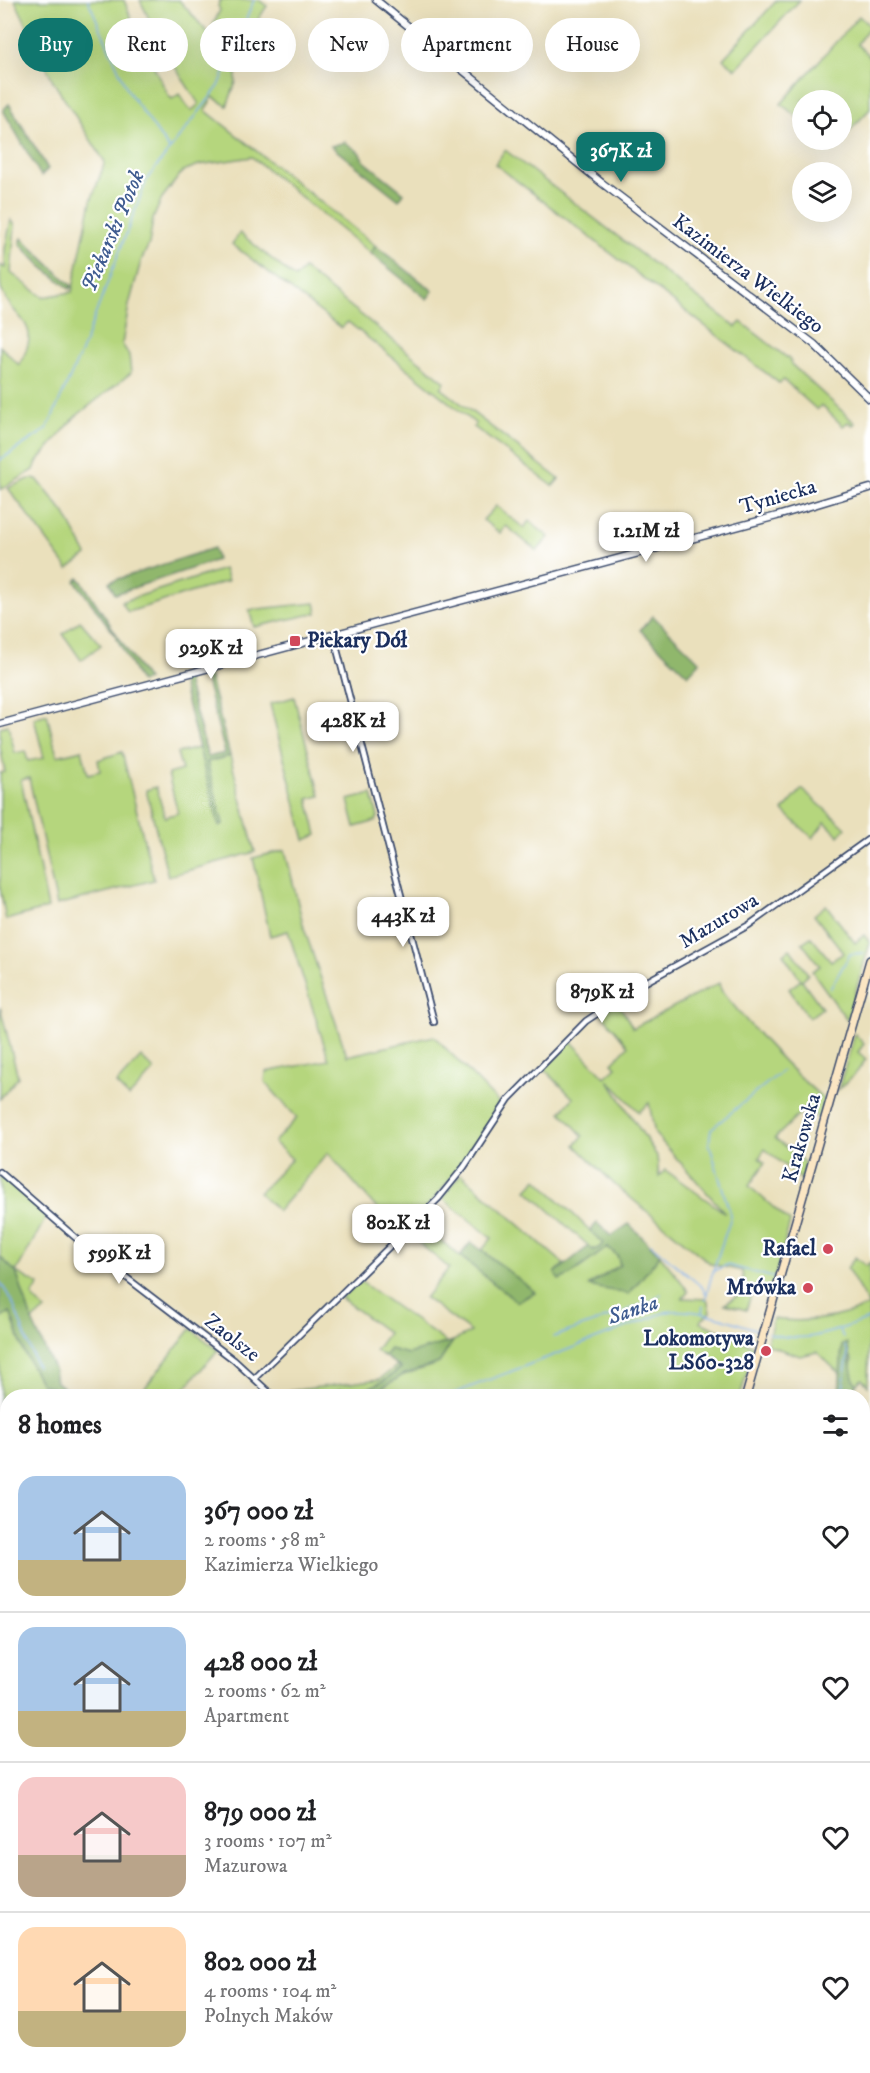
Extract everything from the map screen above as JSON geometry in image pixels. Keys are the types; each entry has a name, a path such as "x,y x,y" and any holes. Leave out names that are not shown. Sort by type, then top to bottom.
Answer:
{"main road":[{"name":"Krakowska","path":"748,1389 870,960"}],"street":[{"name":"Kazimierza Wielkiego","path":"376,0 593,177 814,344 870,399"},
{"name":"Tyniecka","path":"0,724 777,516 870,488"},
{"path":"333,634 434,1022"},
{"name":"Mazurowa","path":"255,1378 438,1199 464,1167 506,1104 586,1021 642,984 749,925 870,838"},
{"name":"Zaolsze","path":"0,1172 84,1245 255,1378 266,1389"}],"green space":[{"path":"15,0 124,0 131,18 105,18 105,72 157,72 169,96 172,99 179,94 191,111 199,104 178,72 188,72 188,18 149,18 140,0 179,0 200,24 200,72 236,72 236,82 227,106 213,97 205,110 376,246 370,253 252,157 199,165 183,171 162,198 153,219 149,244 141,261 129,305 122,344 129,355 131,373 75,417 37,462 34,470 0,490 0,346 19,365 29,339 25,323 1,289 0,265 5,268 5,249 11,220 15,225 11,273 43,297 72,292 91,201 105,162 49,72 93,72 93,18 23,18"},
{"path":"220,0 259,0 267,6 259,18 216,18 220,10 218,6"},
{"path":"777,0 800,0 736,69 723,59"},
{"path":"859,16 870,26 857,44 870,57 870,109 852,128 852,90 793,90"},
{"path":"792,92 792,113 781,104"},
{"path":"9,104 48,169 41,176 3,110"},
{"path":"345,142 359,152 364,161 404,193 399,200 331,146"},
{"path":"505,150 736,327 741,322 790,360 792,365 855,423 853,425 848,422 843,426 821,405 817,410 784,380 779,383 495,164"},
{"path":"240,233 295,278 304,269 445,382 441,388 559,479 553,486 474,427 476,424 348,322 341,328 232,244"},
{"path":"22,238 72,286 70,289 41,266 20,244"},
{"path":"376,246 433,291 427,299 370,253"},
{"path":"29,479 37,479 65,514 87,555 68,569 8,488"},
{"path":"496,506 524,528 529,521 549,537 537,551 506,526 500,533 483,520"},
{"path":"214,548 217,560 115,594 109,582"},
{"path":"224,569 228,581 128,612 121,602"},
{"path":"79,578 147,680 140,682 115,635 75,581"},
{"path":"315,603 317,613 254,627 249,610"},
{"path":"653,616 700,662 688,675 640,630"},
{"path":"80,621 101,645 81,660 63,634"},
{"path":"208,671 230,756 207,762 223,824 219,826 181,679 186,677 208,757 225,753 204,673"},
{"path":"294,697 320,796 308,799 317,835 305,840 270,704"},
{"path":"47,714 57,756 82,750 88,774 100,771 98,760 122,752 154,880 57,905 29,778 21,780 48,908 6,920 0,888 0,773 5,772 0,747 0,727 8,725 15,753 25,751 28,761 44,758 34,718"},
{"path":"199,748 219,825 223,824 207,762 230,756 255,852 168,876 146,790 156,787 165,817 178,813 168,774 182,770 177,753"},
{"path":"802,789 846,828 839,836 825,822 813,838 783,811"},
{"path":"372,794 378,817 376,821 355,827 348,800"},
{"path":"285,850 304,928 347,1056 434,1036 501,1105 455,1173 400,1235 328,1153 278,1211 259,1193 292,1159 274,1142 297,1118 265,1082 266,1072 329,1060 288,931 270,936 253,858"},
{"path":"826,905 855,943 864,935 870,943 847,1020 812,971 820,966 802,943 811,937 831,961 844,953 814,915"},
{"path":"790,949 808,974 802,980 822,1008 809,1018 789,989 801,980 783,954"},
{"path":"719,983 721,990 757,1033 796,1074 824,1099 819,1119 806,1108 775,1138 805,1163 802,1180 765,1149 759,1158 765,1163 749,1186 790,1222 771,1292 754,1287 746,1310 725,1304 739,1295 744,1287 742,1271 711,1264 615,1185 575,1145 583,1136 561,1112 573,1098 544,1069 570,1040 605,1077 616,1067 612,1063 628,1046 601,1013 617,1001 633,1028","holes":["608,1080 639,1112 649,1103 655,1134 725,1213 665,1170 659,1177 657,1156"]},
{"path":"0,1007 18,1077 0,1099"},
{"path":"855,1034 864,1044 858,1052 866,1059 857,1072 838,1090"},
{"path":"141,1057 154,1070 129,1097 116,1084"},
{"path":"461,1174 564,1264 555,1273 570,1275 608,1247 618,1257 620,1265 589,1285 629,1294 660,1255 688,1292 683,1298 707,1299 710,1312 700,1322 755,1347 742,1389 379,1389 403,1375 439,1363 453,1341 471,1332 425,1298 449,1268 407,1233 419,1223 517,1302 535,1293 482,1250 492,1238 442,1198"},
{"path":"0,1175 47,1216 16,1272 0,1257"},
{"path":"537,1179 603,1243 599,1248 593,1250 527,1190"},
{"path":"597,1223 611,1236 629,1224 660,1255 629,1294 589,1286 620,1265 618,1257 608,1247 570,1275 559,1280 555,1273 589,1246 593,1250 599,1248 603,1243 590,1231"},
{"path":"471,1242 535,1292 517,1302 460,1256"},
{"path":"0,1257 16,1272 32,1321 54,1369 56,1382 66,1389 55,1389 41,1384 24,1352 10,1312 0,1319"},
{"path":"855,1257 866,1266 870,1262 868,1386 862,1379 856,1384 850,1373 852,1360 842,1345 840,1374 817,1352 800,1356 767,1345 773,1319 798,1321 822,1319 869,1306 847,1268"},
{"path":"16,1272 39,1285 32,1296 45,1310 32,1321"},
{"path":"360,1281 447,1343 408,1354 390,1349 384,1356 375,1351 388,1333 341,1298"},
{"path":"10,1312 24,1352 41,1384 53,1389 0,1389 0,1319"},
{"path":"191,1329 218,1350 184,1389 144,1389"},
{"path":"453,1341 439,1363 403,1375 380,1389 367,1389 385,1380 401,1368 384,1356 390,1349 408,1354"},
{"path":"847,1343 856,1384 854,1389 839,1389 842,1345"},
{"path":"398,1365 401,1367 385,1380 367,1389 305,1389 380,1379"}],"waterway":[{"path":"88,0 128,91 169,149"},
{"name":"Piekarski Potok","path":"80,355 147,179 219,86 254,0"},
{"name":"Piekarski Potok","path":"0,460 47,429 79,357"},
{"path":"830,989 850,954 863,953"},
{"path":"713,1271 731,1217 709,1143 711,1129 782,1071"},
{"path":"651,1244 702,1287 706,1293"},
{"path":"705,1300 713,1271 727,1265 775,1278"},
{"path":"0,1282 12,1301 37,1367"},
{"path":"553,1337 651,1302 661,1294"},
{"path":"702,1312 703,1306"},
{"name":"Sanka","path":"465,1389 666,1312 702,1313 761,1331"},
{"name":"Sanka","path":"768,1333 795,1338 808,1337 832,1332 870,1319"},
{"path":"840,1330 843,1337"},
{"path":"843,1389 848,1353 845,1346"}],"place":[{"name":"Piekary Dół","path":"295,641"},
{"name":"Rafael","path":"828,1249"},
{"name":"Mrówka","path":"808,1288"},
{"name":"Lokomotywa LS60-328","path":"766,1351"}]}
